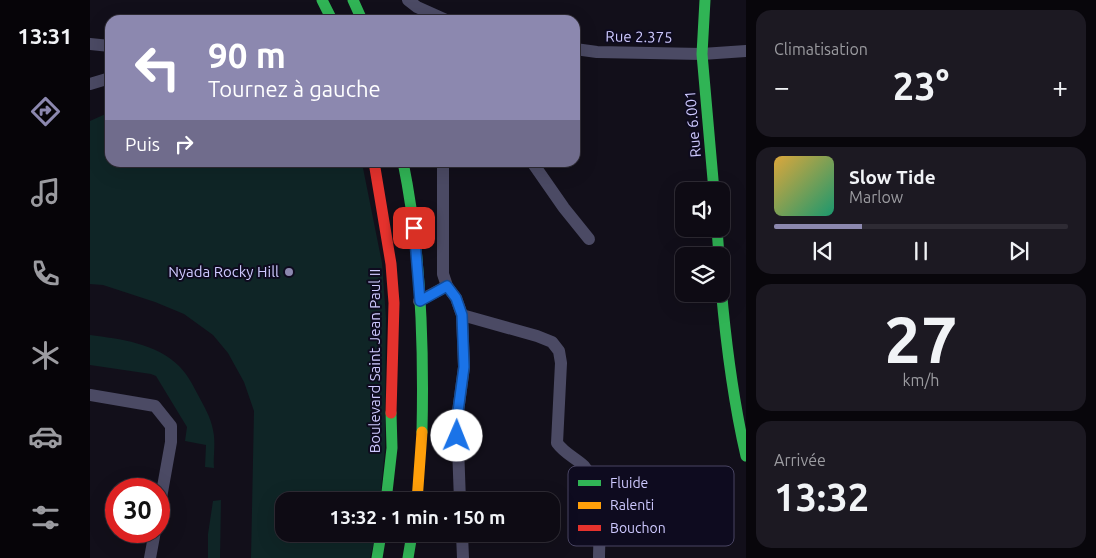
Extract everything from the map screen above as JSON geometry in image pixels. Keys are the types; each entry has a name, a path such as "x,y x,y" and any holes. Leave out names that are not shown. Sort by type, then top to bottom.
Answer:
{"main road":[{"path":"322,0 330,15"},
{"path":"353,0 360,15"},
{"name":"Rue 6.001","path":"705,0 702,54 713,182"},
{"name":"Boulevard Saint Jean Paul II","path":"375,167 391,264 394,303 391,402 392,448 387,492"},
{"path":"404,167 414,228 420,301 422,375 421,471 418,492"},
{"path":"722,302 737,417 746,456"},
{"path":"377,558 380,542"},
{"path":"408,558 411,542"}],"street":[{"path":"413,4 436,15"},
{"path":"90,44 105,46"},
{"name":"Rue 2.375","path":"580,50 597,52 702,54 746,51"},
{"path":"90,84 105,80"},
{"path":"443,167 443,274 447,286 456,298 462,315 464,367 457,419 460,492"},
{"path":"535,167 564,208 589,239"},
{"path":"420,301 447,286"},
{"path":"462,315 552,342 559,352 561,362 557,443 562,450 584,466"},
{"path":"90,395 155,406 171,426 171,442 165,478"},
{"path":"462,542 463,558"},
{"path":"150,558 153,543"}],"green space":[{"path":"105,114 105,167 363,167 382,263 386,318 385,448 381,492 275,492 275,542 374,542 370,558 251,558 254,411 244,382 228,353 213,335 184,314 155,302 103,285 90,284 90,121"},
{"path":"90,335 137,343 149,347 170,358 185,372 211,421 214,440 214,468 205,467 206,445 185,441 187,427 156,376 90,365"},
{"path":"221,500 220,558 208,558 208,534 213,501"}],"traffic: fast":[{"path":"322,0 330,15"},
{"path":"353,0 360,15"},
{"path":"705,0 702,54 713,182"},
{"path":"404,167 414,229 420,297 422,432"},
{"path":"718,237 718,247"},
{"path":"722,302 730,372 746,456"},
{"path":"387,492 392,448 391,413"},
{"path":"377,558 380,542"},
{"path":"408,558 411,542"}],"traffic: slow":[{"path":"418,492 422,432"}],"traffic: jam":[{"path":"375,167 391,264 394,303 391,413"}],"place":[{"name":"Nyada Rocky Hill","path":"289,272"}],"route":[{"path":"414,228 420,301 447,286 456,298 462,315 464,367 457,419 457,436"}]}
